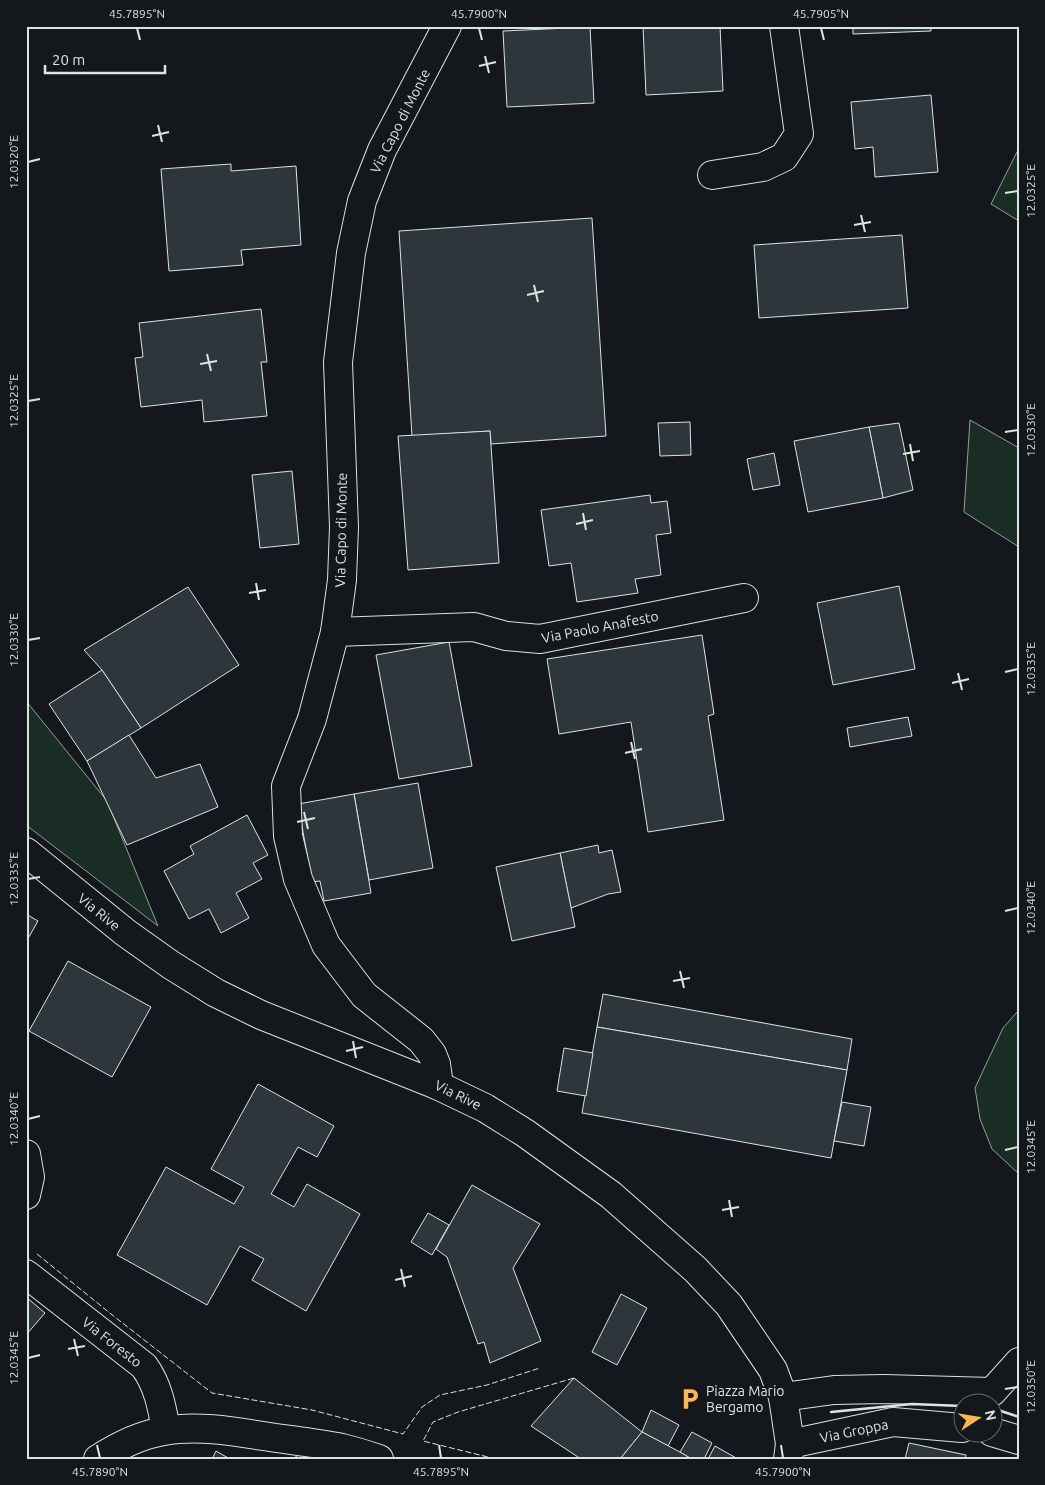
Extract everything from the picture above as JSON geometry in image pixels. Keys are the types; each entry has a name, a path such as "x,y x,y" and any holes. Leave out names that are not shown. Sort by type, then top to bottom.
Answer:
{"street":[{"name":"Via Capo di Monte","path":"437,1085 436,1064 432,1054 421,1040 364,995 326,945 298,879 288,836 286,786 312,719 335,632 342,580 344,527 338,362 351,253 362,201 382,150 448,26"},
{"path":"712,175 763,167 784,157 799,134 784,26"},
{"name":"Via Paolo Anafesto","path":"335,632 474,627 506,636 540,639 744,598"},
{"name":"Via Rive","path":"26,852 126,933 171,965 216,993 261,1015 437,1085 485,1108 525,1132 610,1195 696,1269 729,1305 773,1370 783,1397 789,1451"},
{"path":"26,1154 30,1177 26,1195"},
{"name":"Via Foresto","path":"26,1274 144,1366 151,1376 158,1393 166,1430"},
{"path":"783,1397 834,1390 884,1389 992,1392 1019,1362"},
{"name":"Via Groppa","path":"789,1451 893,1422 952,1427"},
{"path":"98,1459 148,1435 166,1430 184,1429 243,1433 344,1448 379,1459"},
{"path":"1002,1435 1019,1440"}],"green space":[{"path":"1019,148 1019,221 991,204"},
{"path":"970,420 1019,448 1019,547 964,512"},
{"path":"26,701 107,801 158,926 26,825"},
{"path":"1019,1010 1019,1174 992,1149 980,1119 975,1088 1003,1028"}],"building":[{"path":"643,26 720,26 723,91 646,95"},
{"path":"853,26 931,26 931,31 853,34"},
{"path":"590,27 594,103 507,107 503,31"},
{"path":"931,95 938,172 875,177 873,147 855,149 851,102"},
{"path":"231,164 231,171 296,166 301,245 241,250 243,265 169,271 161,169"},
{"path":"592,218 606,436 491,444 490,431 412,436 399,231"},
{"path":"902,235 908,308 759,318 754,245"},
{"path":"261,309 267,362 261,362 267,416 204,422 202,400 141,407 135,358 143,357 139,323"},
{"path":"690,422 691,455 660,456 658,423"},
{"path":"899,423 913,490 883,498 869,427"},
{"path":"869,427 883,498 808,512 794,441"},
{"path":"490,431 499,563 408,570 398,436"},
{"path":"774,453 780,485 753,490 747,459"},
{"path":"292,471 299,544 260,548 252,475"},
{"path":"650,495 651,503 667,501 671,533 656,535 661,575 635,579 638,593 577,602 571,563 549,566 541,510"},
{"path":"899,586 915,669 833,685 817,603"},
{"path":"188,587 239,665 141,728 102,670 84,650"},
{"path":"702,635 714,714 708,716 724,820 648,832 631,722 559,734 547,659"},
{"path":"449,642 472,766 399,779 376,655"},
{"path":"102,670 141,728 87,761 49,704"},
{"path":"908,717 912,736 850,747 847,728"},
{"path":"129,735 156,778 200,764 218,807 127,845 87,761"},
{"path":"418,783 433,868 369,880 354,794"},
{"path":"354,794 371,893 324,901 320,881 312,882 298,804"},
{"path":"247,815 268,855 253,863 262,879 236,893 249,918 221,933 209,909 189,919 164,871 194,854 190,846"},
{"path":"598,845 599,853 612,850 621,892 608,894 571,908 560,853"},
{"path":"560,853 575,927 512,941 496,867"},
{"path":"26,914 38,921 26,942"},
{"path":"68,961 151,1007 112,1077 29,1031"},
{"path":"603,994 852,1039 847,1070 597,1027"},
{"path":"597,1027 847,1070 831,1158 582,1113"},
{"path":"564,1048 593,1053 586,1096 557,1091"},
{"path":"258,1084 334,1126 317,1157 298,1147 271,1194 294,1207 307,1184 360,1214 306,1311 252,1280 264,1259 240,1246 207,1305 117,1255 166,1167 234,1204 244,1187 211,1169"},
{"path":"842,1102 871,1107 864,1146 834,1141"},
{"path":"472,1185 540,1224 513,1268 541,1341 490,1363 484,1342 478,1344 447,1257 436,1249"},
{"path":"428,1213 449,1225 432,1255 411,1242"},
{"path":"621,1294 647,1308 617,1365 592,1352"},
{"path":"26,1297 45,1313 26,1335"},
{"path":"574,1378 642,1432 620,1459 581,1459 531,1426"},
{"path":"651,1410 679,1425 668,1446 642,1432"},
{"path":"642,1432 680,1452 692,1459 620,1459"},
{"path":"692,1432 712,1443 704,1459 692,1459 680,1452"},
{"path":"909,1443 966,1455 965,1459 905,1459"},
{"path":"715,1446 738,1459 708,1459"},
{"path":"216,1451 230,1459 212,1459"},
{"path":"303,1451 310,1459 293,1459"}],"fence":[{"path":"37,1254 212,1393 312,1410 403,1434 422,1407 440,1395 487,1385 540,1368"},
{"path":"496,1459 423,1441 433,1422 458,1412 574,1378"}],"wall":[{"path":"831,1412 912,1404 952,1406"},
{"path":"1002,1411 1019,1417"}],"place":[{"name":"Piazza Mario Bergamo","path":"690,1399"}]}
